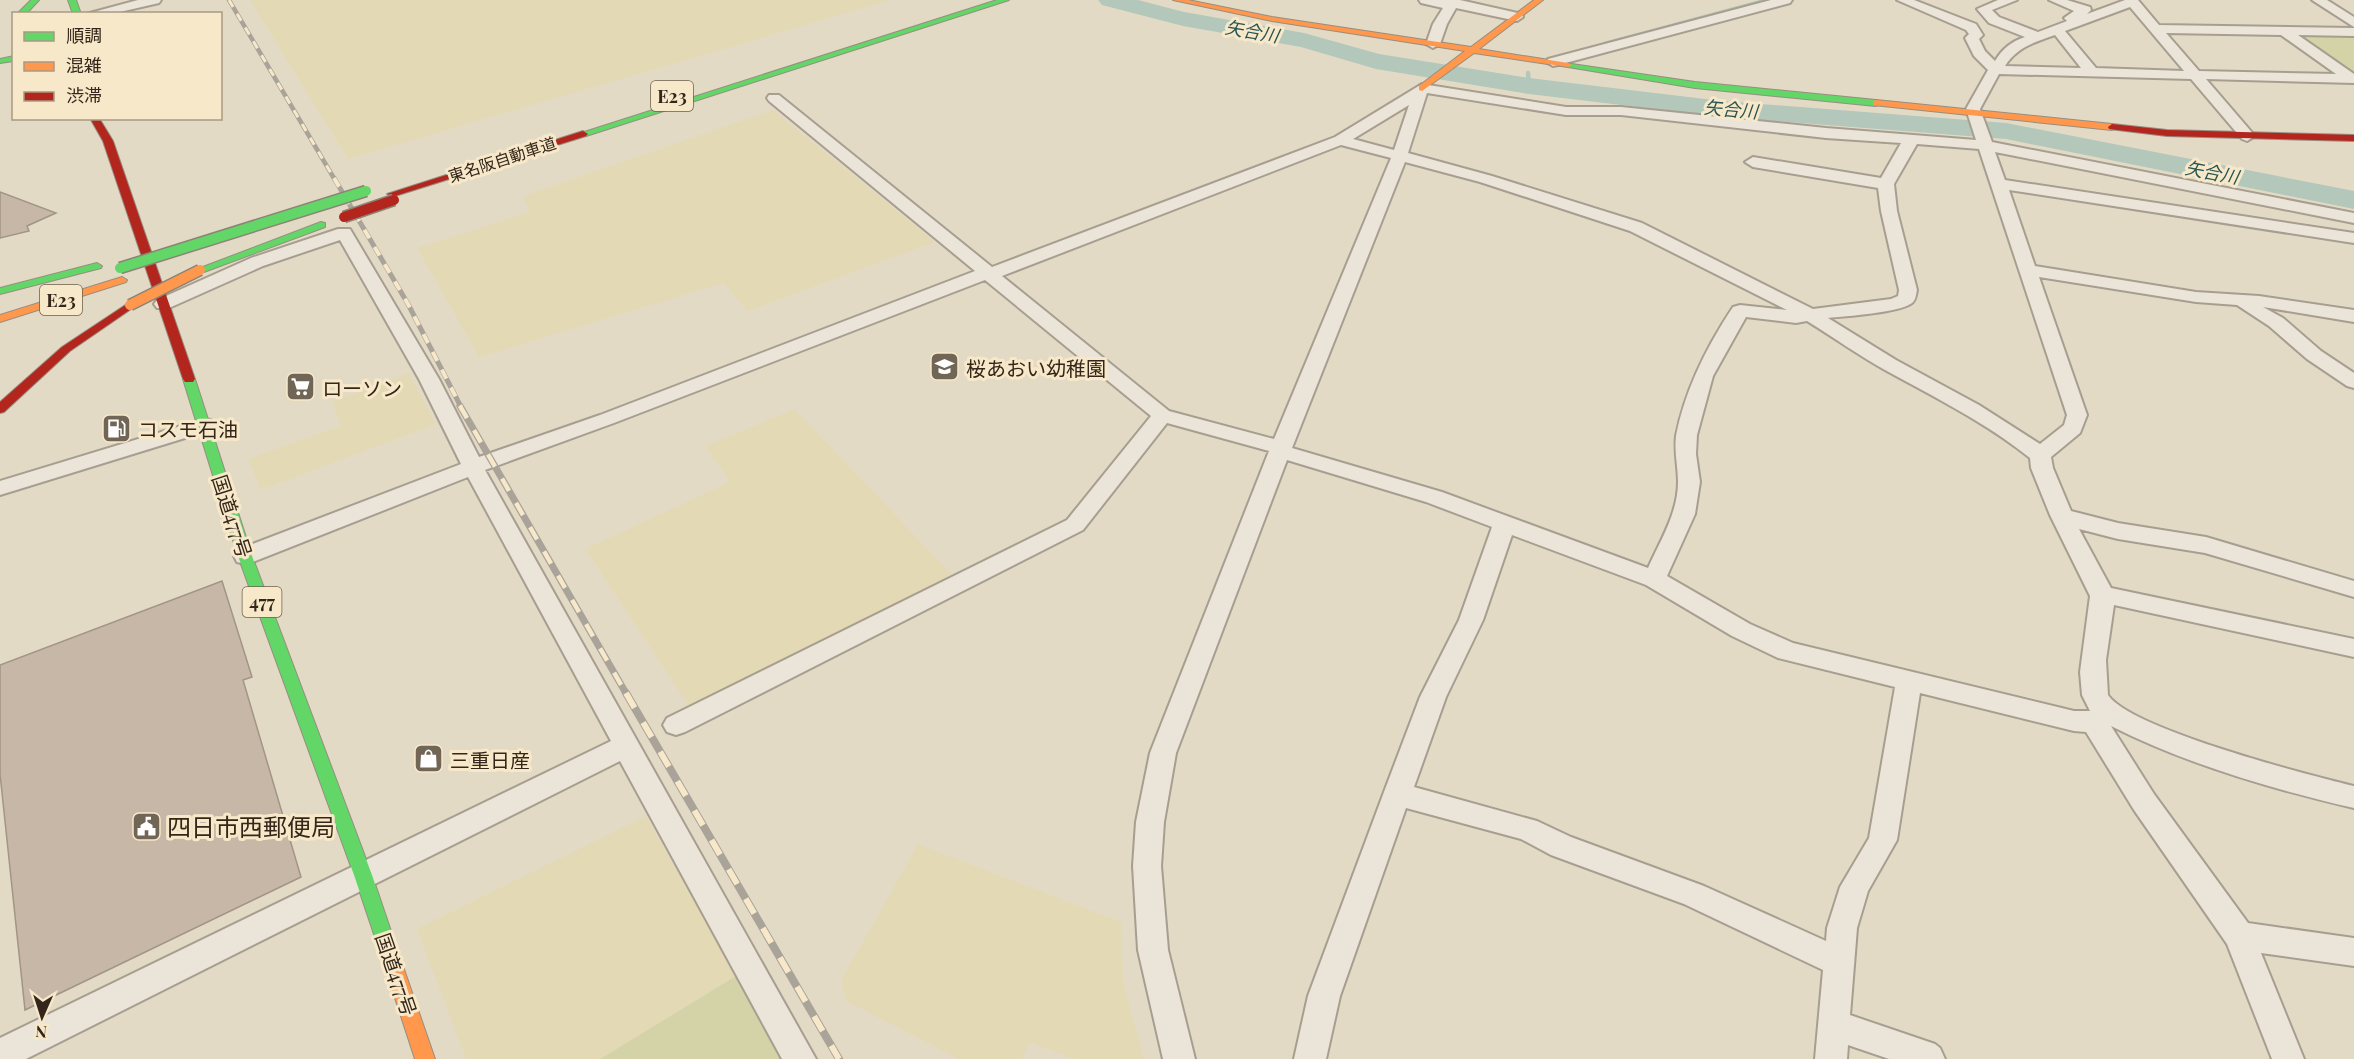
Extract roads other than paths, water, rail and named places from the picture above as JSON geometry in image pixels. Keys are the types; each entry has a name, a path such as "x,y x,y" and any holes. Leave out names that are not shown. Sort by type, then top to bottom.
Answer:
{"main road":[{"path":"21,12 35,0"},
{"name":"東名阪自動車道","path":"0,319 119,270 190,258 316,217 366,191 977,0"},
{"path":"1177,0 1229,12 1695,85 1976,116 2167,133 2354,138"},
{"path":"1421,90 1455,59 1473,50 1539,0"},
{"path":"0,409 66,349 130,304 316,217 393,197 1002,1"},
{"name":"国道477号","path":"95,120 108,141 204,425 245,556 363,875 425,1059"},
{"name":"国道477号","path":"108,120 108,141"},
{"name":"東名阪自動車道","path":"0,306 119,270 316,217"},
{"path":"0,291 119,270"}],"street":[{"path":"101,12 155,0"},
{"path":"1425,0 1453,3 1517,16"},
{"path":"1529,59 1754,0"},
{"path":"1553,62 1786,0"},
{"path":"1902,0 1971,27 1976,32 1972,38 1979,53 1996,70 2198,77 2353,79"},
{"path":"2011,0 1983,9 1994,20 2036,36"},
{"path":"2055,0 2085,10 2066,20 2063,27"},
{"path":"2318,0 2354,23"},
{"path":"2040,455 2073,428 2077,416 1973,109 1992,73 2014,46 2132,1 2247,136"},
{"path":"1432,44 1453,3"},
{"path":"2063,27 2092,74"},
{"path":"2157,29 2354,33"},
{"path":"2284,31 2353,79"},
{"path":"1179,1059 1153,950 1148,905 1147,866 1155,786 1163,753 1281,449 1400,155 1421,90"},
{"path":"245,556 473,467 608,419 1340,140 1421,90 1566,111 1621,111 1756,127 1985,144 2354,218"},
{"path":"774,98 1162,415 1425,494 1654,579 1766,643 1814,658 2074,720 2102,718 2132,726 2323,791 2354,797"},
{"path":"1756,127 1758,132 1752,169 1886,184"},
{"path":"1654,579 1684,514 1689,482 1685,454 1687,435 1703,376 1740,311 1796,317 1858,307 1895,304 1906,299 1908,290 1889,211 1886,184 1909,145 1908,139"},
{"path":"1340,140 1497,182 1636,227 1810,315 1889,364 2017,436 2040,455 2042,468 2063,517 2102,596 2094,656 2093,691 2102,718 2144,802 2239,936 2288,1059"},
{"path":"1998,184 2354,238"},
{"path":"163,303 257,262 344,233 429,380 473,467 624,736 625,746 800,1059"},
{"path":"2028,270 2196,297 2354,316"},
{"path":"2236,300 2276,322 2314,355 2354,382"},
{"path":"676,725 1075,525 1162,415"},
{"path":"0,488 204,425"},
{"path":"2063,517 2118,531 2206,546 2354,589 2354,596"},
{"path":"1310,1059 1324,996 1398,792 1433,697 1471,620 1505,523"},
{"path":"2102,596 2128,599 2354,648"},
{"path":"1831,1059 1842,928 1855,887 1882,840 1909,679"},
{"path":"0,1055 625,746"},
{"path":"1398,792 1414,799 1527,829 1561,846 1694,895 1838,961"},
{"path":"2239,936 2354,952"},
{"path":"1833,1025 1924,1055 1929,1059"}],"waterway":[{"name":"矢合川","path":"1110,0 1183,19 1304,40 1376,61 1529,86 1722,109 2006,131 2354,200"},
{"path":"1605,44 1768,0"},
{"path":"1528,73 1529,86"}],"railway":[{"path":"229,0 335,180"},
{"path":"334,178 408,304 461,407"},
{"path":"460,406 627,695"},
{"path":"626,693 839,1059"}],"place":[{"name":"桜あおい幼稚園","path":"945,367"},
{"name":"ローソン","path":"301,387"},
{"name":"コスモ石油","path":"117,428"},
{"name":"三重日産","path":"429,759"},
{"name":"四日市西郵便局","path":"146,826"}]}
